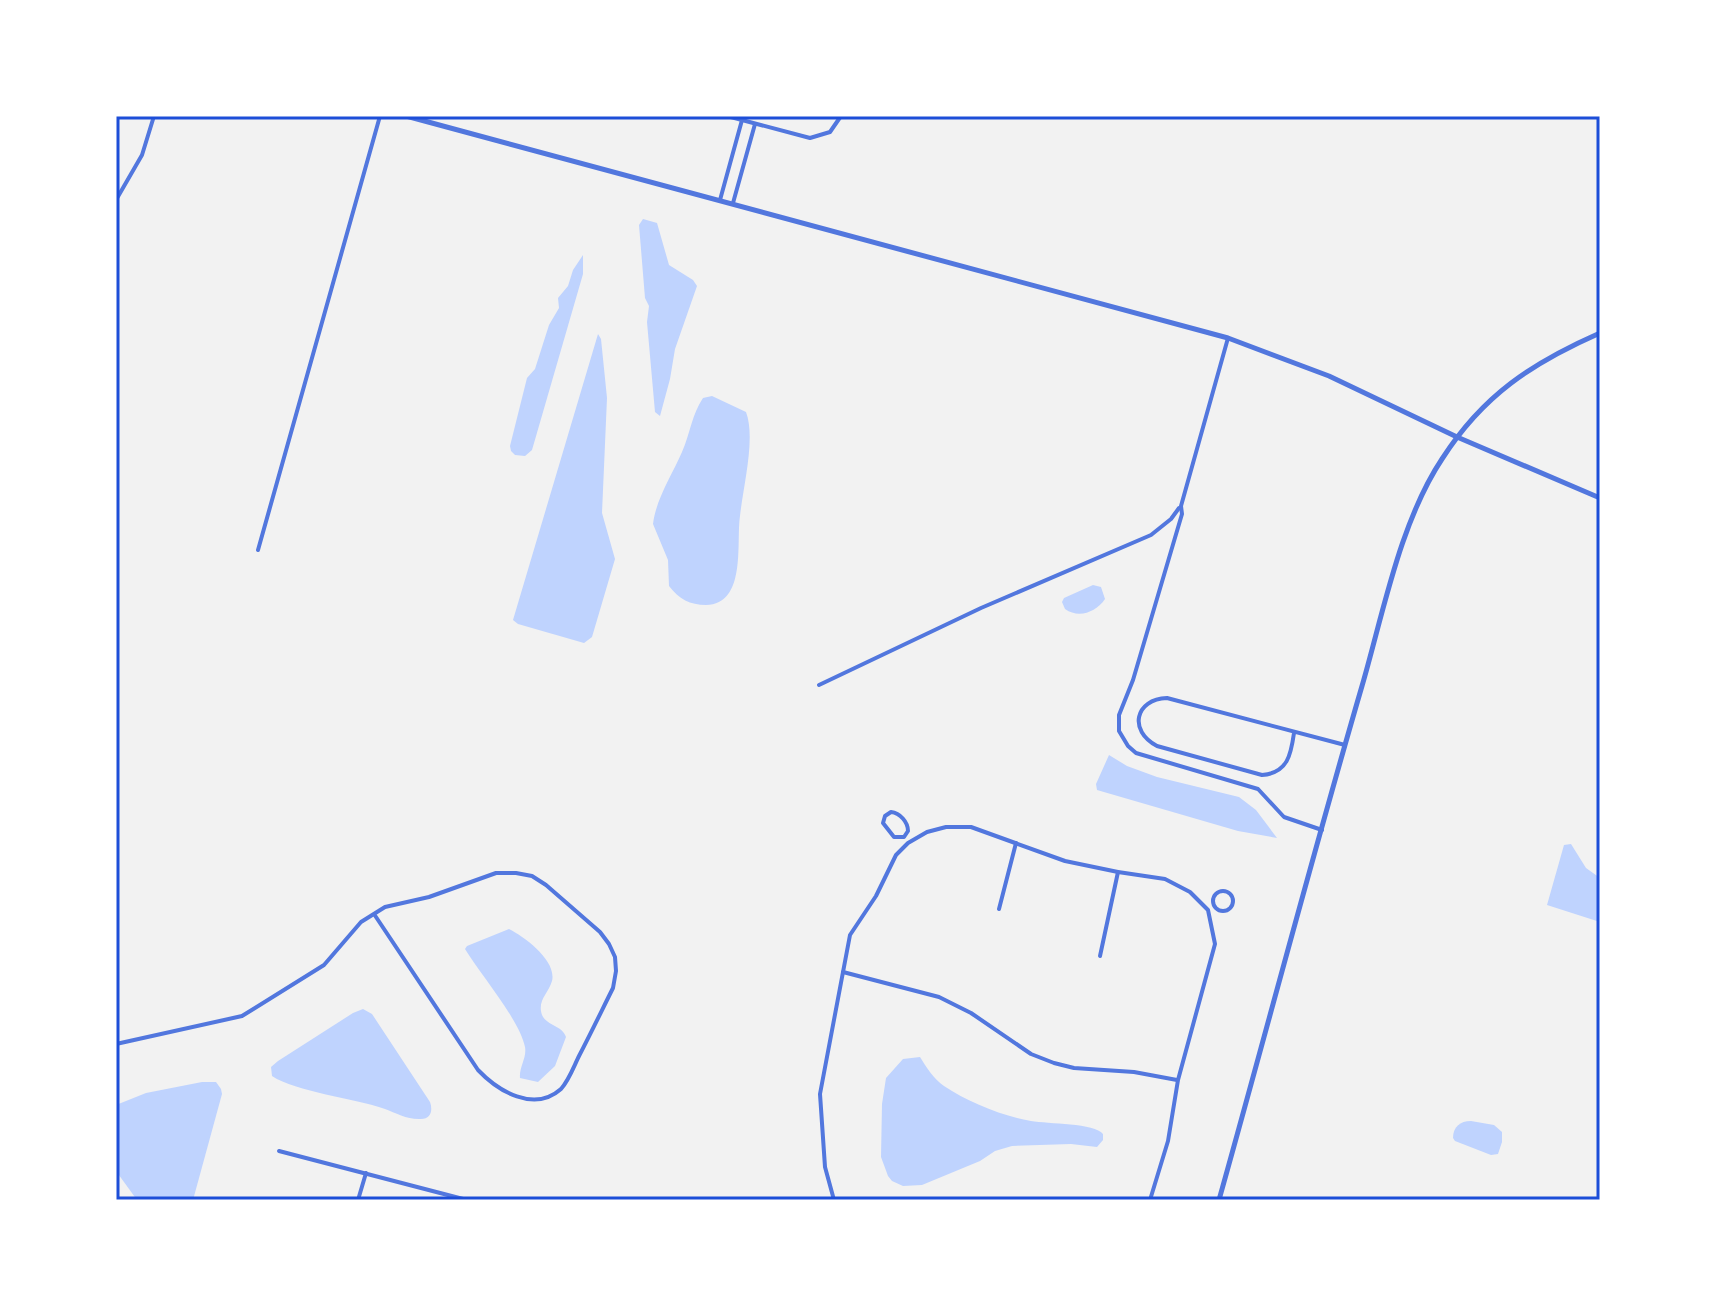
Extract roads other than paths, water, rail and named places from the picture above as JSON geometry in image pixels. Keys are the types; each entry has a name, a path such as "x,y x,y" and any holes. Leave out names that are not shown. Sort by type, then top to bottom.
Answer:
{"street":[{"path":"116,200 142,155 154,116"},
{"path":"258,550 380,116"},
{"path":"406,116 1228,338 1329,376 1457,437 1600,498"},
{"path":"727,116 810,138 830,132 841,116"},
{"path":"720,200 742,120"},
{"path":"733,203 755,124"},
{"path":"1219,1200 1409,524 1427,484 1457,437 1496,394 1533,366 1600,333"},
{"path":"819,685 981,608 1151,535 1171,519 1181,506 1228,338"},
{"path":"1181,506 1182,514 1133,680 1119,715 1119,731 1136,753 1258,789 1284,817 1322,830"},
{"path":"1294,733 1289,760 1279,771 1262,775 1157,746 1141,734 1138,721 1147,704 1167,698 1345,745"},
{"path":"888,813 898,814 907,824 908,831 904,837 897,838 891,834 883,823 888,813"},
{"path":"834,1200 825,1167 820,1094 850,935 876,896 896,855 908,843 927,832 954,826 971,827 1065,861 1173,882 1190,892 1208,910 1215,944 1178,1080 1168,1141 1150,1200"},
{"path":"904,837 908,843"},
{"path":"999,909 1016,843"},
{"path":"1100,956 1118,872"},
{"path":"116,1044 242,1016 324,965 351,932 374,914 385,907 429,897 496,873 516,873 532,876 546,885 600,932 615,957 613,988 564,1085 546,1098 534,1100 507,1094 493,1086 478,1070 374,914"},
{"path":"1220,892 1232,896 1232,905 1228,910 1219,910 1215,906 1213,899 1220,892"},
{"path":"1208,910 1215,906"},
{"path":"843,972 939,997 971,1013 1031,1054 1054,1063 1178,1080"},
{"path":"279,1151 467,1200"},
{"path":"358,1200 366,1173"}],"water":[{"path":"643,219 657,223 669,265 697,286 675,349 660,416 655,412 647,322 649,306 645,298 639,225"},
{"path":"583,255 583,274 532,450 525,456 515,455 510,446 527,378 535,369 549,325 559,308 558,298 568,286 573,270"},
{"path":"598,334 607,398 602,513 615,559 592,637 584,643 513,620"},
{"path":"712,396 746,412 750,435 734,584 719,602 706,605 685,600 669,586 668,560 653,524 661,496 682,452 696,411 703,398"},
{"path":"1093,585 1101,587 1105,599 1097,607 1081,614 1065,609 1064,598"},
{"path":"1109,755 1127,766 1157,777 1239,797 1256,810 1277,838 1238,831 1097,790 1096,784"},
{"path":"1571,844 1586,868 1600,878 1600,922 1547,905 1564,845"},
{"path":"509,929 531,944 550,966 552,981 541,1003 542,1016 566,1037 555,1066 538,1082 520,1078 525,1051 522,1036 465,949"},
{"path":"363,1009 372,1014 430,1102 431,1111 424,1119 310,1091 272,1076 271,1067 278,1061"},
{"path":"920,1057 940,1083 974,1103 1020,1119 1098,1130 1103,1134 1103,1140 1097,1147 1071,1144 1012,1146 922,1185 903,1186 888,1176 881,1157 882,1104 886,1078 903,1059"},
{"path":"216,1082 222,1094 193,1200 137,1200 116,1171 116,1105 146,1093"},
{"path":"1471,1121 1494,1125 1502,1132 1498,1154 1491,1155 1455,1141 1453,1134 1460,1123"}]}
